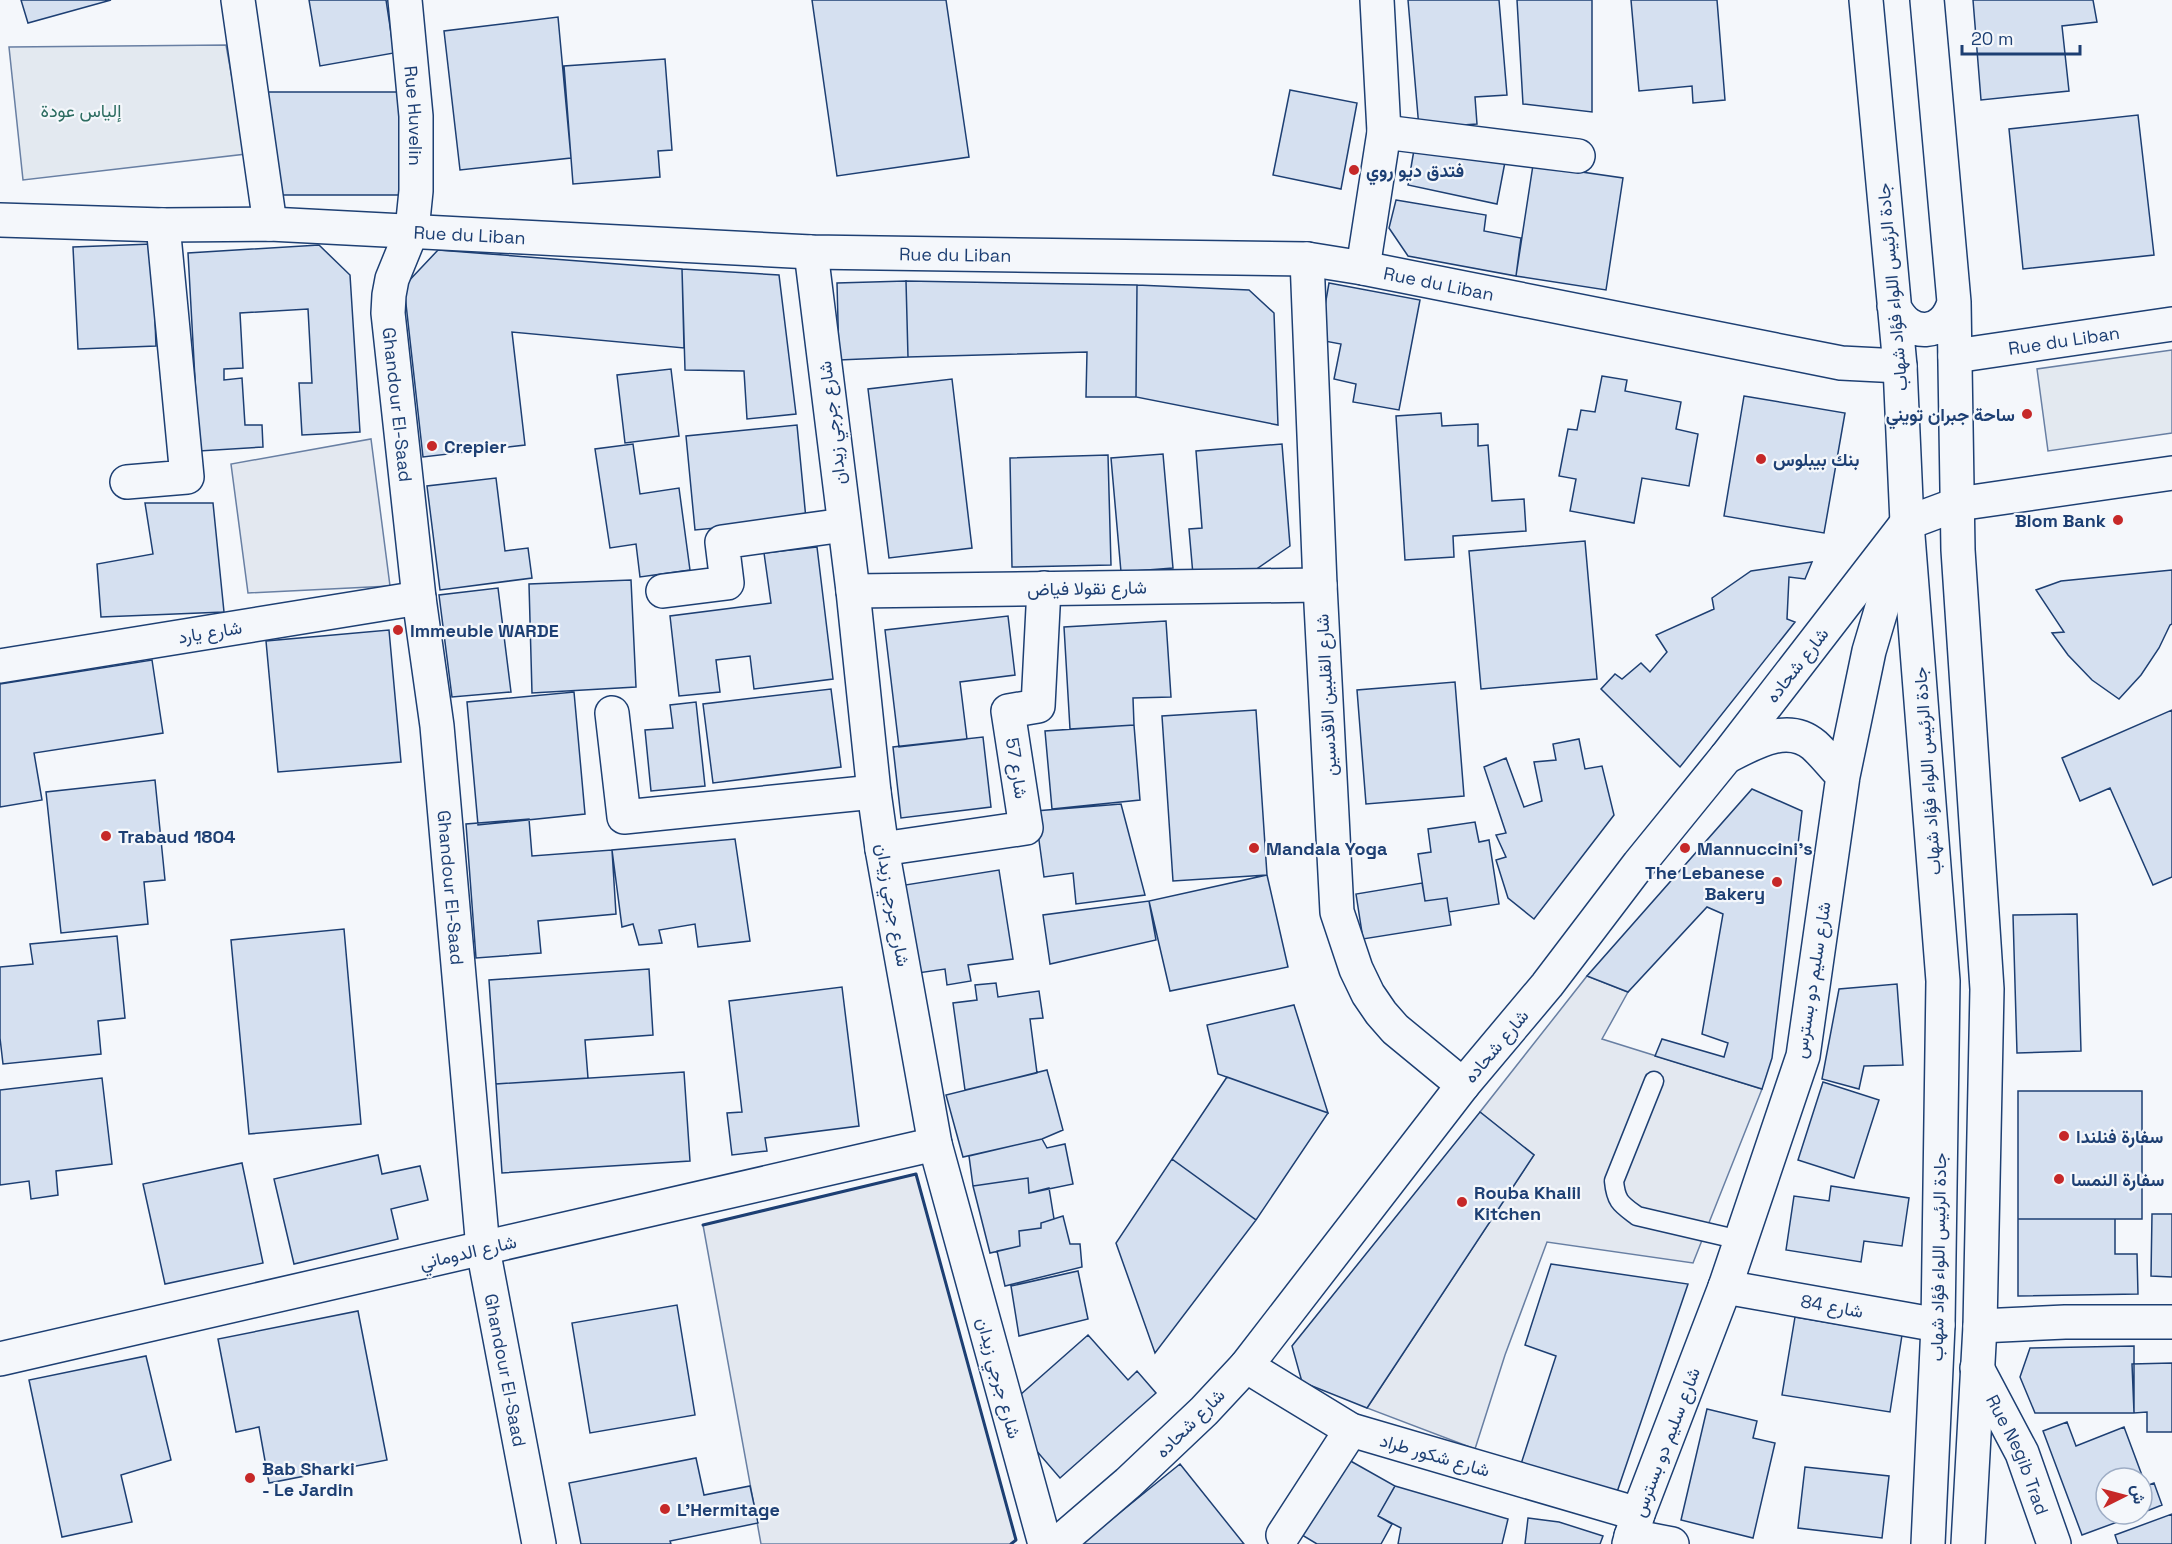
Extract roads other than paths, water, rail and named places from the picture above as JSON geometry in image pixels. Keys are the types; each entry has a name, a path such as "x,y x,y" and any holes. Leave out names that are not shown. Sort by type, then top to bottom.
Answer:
{"main road":[{"path":"238,0 270,224"},
{"name":"Rue Huvelin","path":"405,0 416,116 417,159 412,230"},
{"path":"1363,268 1384,132 1377,0"},
{"name":"جادة الرئيس اللواء فؤاد شهاب","path":"1866,0 1900,366 1908,535 1943,981 1938,1325 1928,1544"},
{"path":"1927,0 1954,302 1958,550 1987,989 1980,1326 1968,1544"},
{"path":"1384,132 1578,156"},
{"name":"Rue du Liban","path":"0,220 163,225 270,224 811,252 1307,259 1363,268 1841,363 1900,366"},
{"path":"127,482 187,477 163,225"},
{"name":"Ghandour El-Saad","path":"412,230 393,279 388,314 419,598 437,726 483,1249 539,1544"},
{"name":"شارع جرجي زيدان","path":"811,252 853,591 874,792 882,849 935,1144 1045,1544"},
{"name":"شارع القلبين الاقدسين","path":"1307,259 1320,585 1337,912 1347,945 1368,994 1381,1013 1395,1029 1463,1085"},
{"path":"1894,306 1904,322 1921,330 1939,326 1947,319 1954,302"},
{"name":"Rue du Liban","path":"1955,356 2172,324"},
{"path":"1908,535 1958,504 2172,473"},
{"path":"663,591 727,583 723,542 844,525"},
{"path":"1908,535 1947,544 1958,550"},
{"name":"شارع شحاده","path":"1058,1544 1128,1483 1204,1411 1246,1366 1463,1085 1547,985 1639,864 1908,535"},
{"name":"شارع سليم دو بسترس","path":"1633,1531 1725,1287 1803,1056 1843,776 1869,651 1908,535"},
{"name":"شارع نقولا فياض","path":"853,591 1320,585"},
{"name":"شارع 57","path":"882,849 1026,828 1008,711 1038,706 1044,588"},
{"name":"شارع يارد","path":"0,666 419,598"},
{"path":"612,713 624,817 874,792"},
{"path":"1726,757 1752,743 1779,734 1794,736 1812,743 1843,776"},
{"name":"شارع الدوماني","path":"0,1359 935,1144"},
{"name":"شارع 84","path":"1725,1287 1938,1325"},
{"path":"1980,1326 2065,1322 2172,1323"},
{"name":"شارع شكور طراد","path":"1246,1366 1351,1430 1672,1544"},
{"name":"Rue Negib Trad","path":"1977,1368 2022,1453 2054,1544"},
{"path":"1283,1534 1351,1430"}],"lane":[{"path":"1654,1081 1614,1181 1615,1196 1624,1207 1637,1216 1740,1240"}],"place":[{"name":"فتدق ديو روي","path":"1354,170"},
{"name":"ساحة جبران تويني","path":"2027,414"},
{"name":"Crepier","path":"432,446"},
{"name":"بنك بيبلوس","path":"1761,459"},
{"name":"Blom Bank","path":"2118,520"},
{"name":"Immeuble WARDE","path":"398,630"},
{"name":"Trabaud 1804","path":"106,836"},
{"name":"Mandala Yoga","path":"1254,848"},
{"name":"Mannuccini's","path":"1685,848"},
{"name":"The Lebanese Bakery","path":"1777,882"},
{"name":"سفارة فنلندا","path":"2064,1136"},
{"name":"سفارة النمسا","path":"2059,1179"},
{"name":"Rouba Khalil Kitchen","path":"1462,1202"},
{"name":"Bab Sharki - Le Jardin","path":"250,1478"},
{"name":"L'Hermitage","path":"665,1509"}],"park label":[{"name":"إلياس عودة","path":"81,110"}]}
